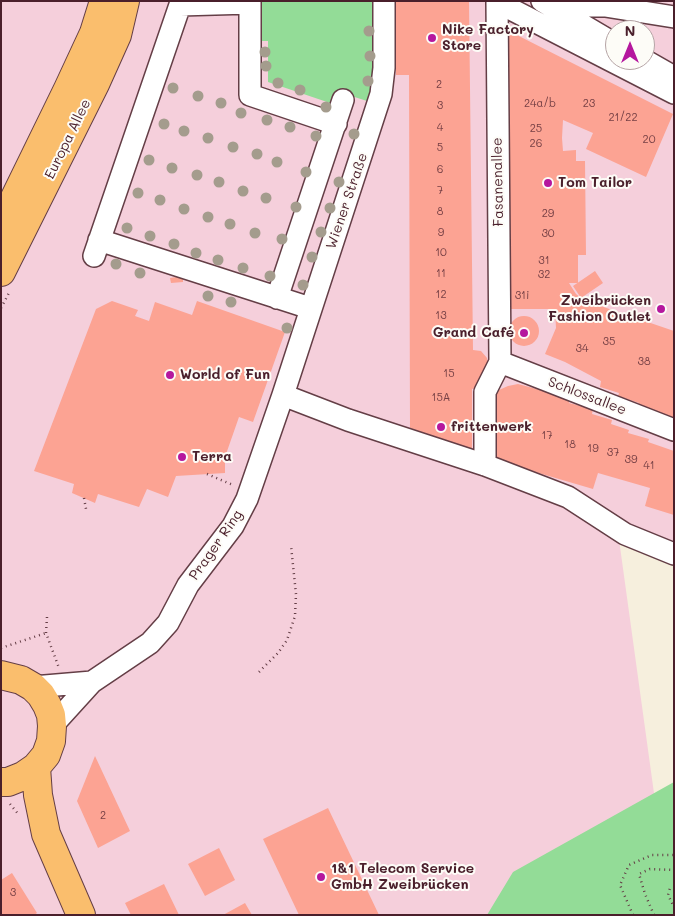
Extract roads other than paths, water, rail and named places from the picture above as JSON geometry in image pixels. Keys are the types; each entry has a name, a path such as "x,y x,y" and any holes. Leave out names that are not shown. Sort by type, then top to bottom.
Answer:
{"main road":[{"name":"Europa Allee","path":"1,226 68,90 94,32 104,1"},
{"name":"Europa Allee","path":"1,272 95,84 117,35 124,1"},
{"path":"3,673 33,687 41,695 51,715 51,741 46,755 36,767 23,776 4,782 46,834"},
{"path":"36,767 38,795 46,834 81,915"}],"street":[{"path":"117,35 132,1"},
{"name":"Wiener Straße","path":"283,395 381,94 384,68 384,1"},
{"path":"310,308 97,248 180,5 250,2 250,95 336,124"},
{"path":"496,2 674,94"},
{"name":"Fasanenallee","path":"496,2 500,362"},
{"path":"550,6 605,6 674,17"},
{"path":"550,6 605,38"},
{"path":"655,66 674,77"},
{"path":"277,298 344,100"},
{"path":"485,465 485,392 500,362"},
{"name":"Schlossallee","path":"500,362 674,430"},
{"path":"283,395 348,420 485,465 568,497 625,534 674,554"},
{"name":"Prager Ring","path":"92,682 150,643 168,623 188,585 233,526 249,492 283,395"},
{"path":"33,687 92,682"},
{"path":"52,726 92,682"}],"place":[{"name":"Nike Factory Store","path":"432,38"},
{"name":"Tom Tailor","path":"548,183"},
{"name":"Zweibrücken Fashion Outlet","path":"661,309"},
{"name":"Grand Café","path":"524,333"},
{"name":"World of Fun","path":"170,375"},
{"name":"frittenwerk","path":"441,427"},
{"name":"Terra","path":"182,457"},
{"name":"1&1 Telecom Service GmbH Zweibrücken","path":"321,877"}]}
